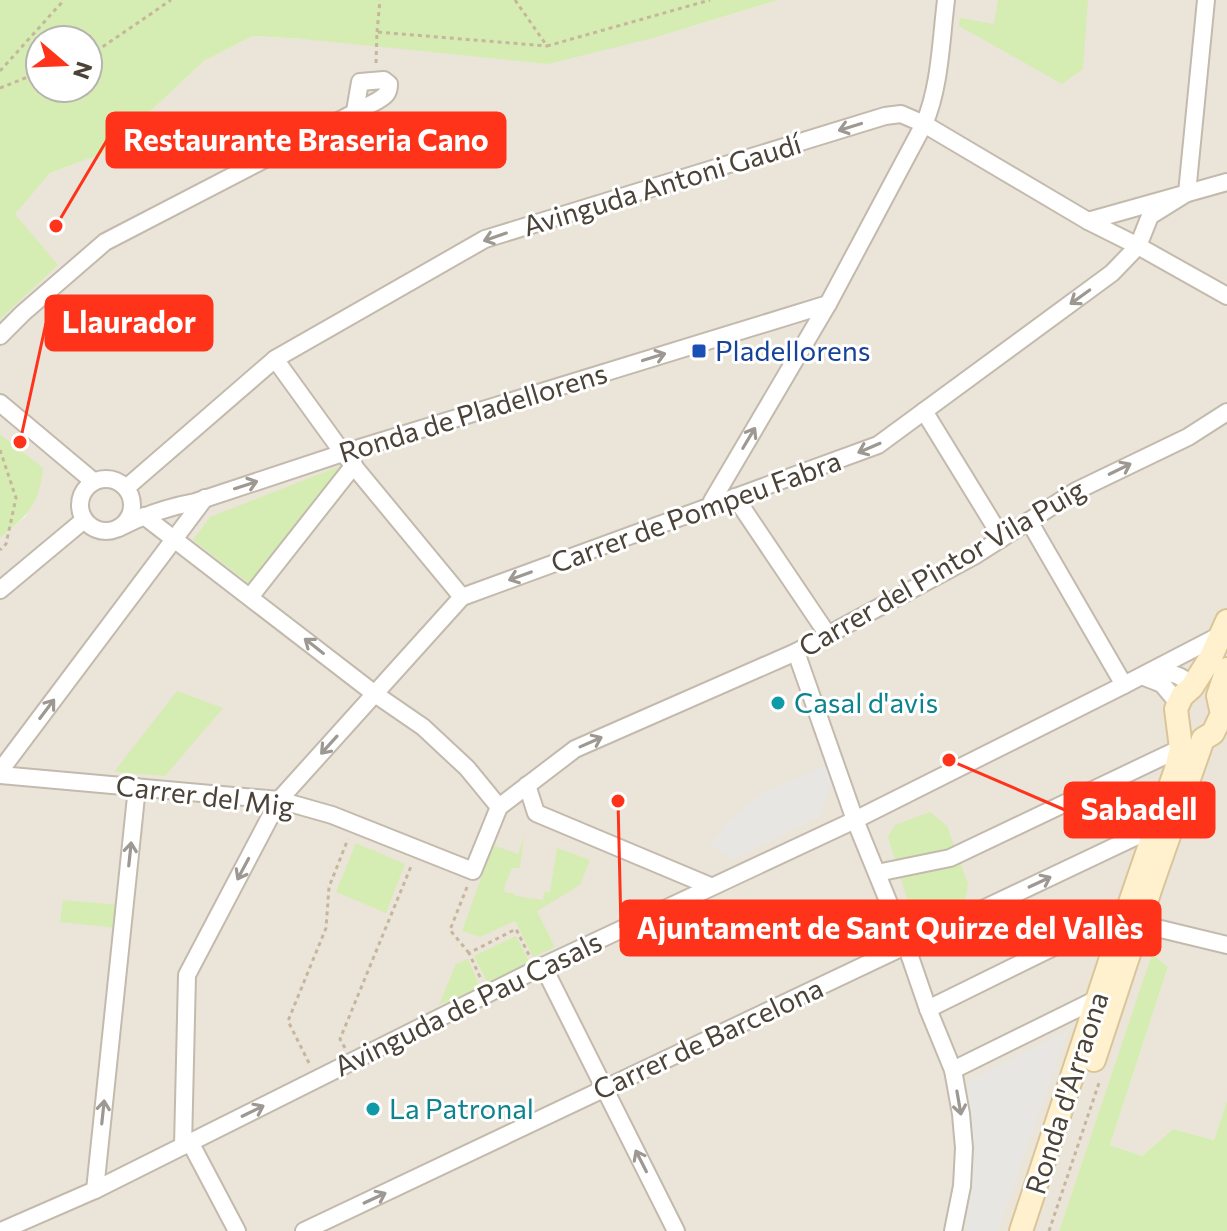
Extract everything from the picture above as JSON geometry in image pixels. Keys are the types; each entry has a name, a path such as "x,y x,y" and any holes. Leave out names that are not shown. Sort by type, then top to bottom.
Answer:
{"street":[{"path":"712,506 712,501 828,304 924,124 934,94 946,0"},
{"path":"1187,193 1206,0"},
{"path":"0,336 105,242 387,95 389,84 376,80"},
{"name":"Avinguda Antoni Gaudí","path":"126,488 275,359 485,239 885,116 901,114 924,124 1088,221 1227,296"},
{"path":"1088,221 1227,182"},
{"name":"Carrer de Pompeu Fabra","path":"187,1144 187,975 279,800 462,597 878,445 1112,273 1138,246 1150,216 1187,193"},
{"name":"Ronda de Pladellorens","path":"119,528 172,506 348,459 828,304"},
{"path":"275,359 348,459 462,597"},
{"path":"0,403 93,481"},
{"path":"924,411 1002,538"},
{"name":"Carrer del Pintor Vila Puig","path":"499,807 575,749 796,652 974,556 1076,491 1188,437 1227,412"},
{"path":"250,597 348,459"},
{"path":"103,478 113,479 126,488 132,505 130,516 119,528 99,531 90,527 79,508 84,490 93,481 103,478"},
{"path":"735,497 828,635"},
{"path":"0,773 205,498"},
{"path":"144,516 375,694 423,727 467,768 499,807 473,871"},
{"path":"0,590 84,520"},
{"path":"1029,521 1124,685"},
{"path":"1185,695 1211,657 1224,628"},
{"name":"Avinguda de Pau Casals","path":"1,1231 95,1190 540,968 855,820 1142,676 1224,628"},
{"path":"796,652 855,820 953,1070 964,1148 962,1186 953,1231"},
{"name":"Ronda d'Arraona","path":"1021,1231 1097,999 1133,918 1203,739 1213,733 1222,709 1227,669"},
{"path":"1142,676 1185,695 1204,688 1222,709"},
{"name":"Ronda d'Arraona","path":"1037,1231 1133,918 1156,827 1176,769 1180,738 1176,709 1185,695"},
{"path":"877,873 950,858 1186,733 1203,739"},
{"name":"Carrer del Mig","path":"0,773 279,800 332,815 473,871"},
{"path":"527,785 536,813 710,886"},
{"path":"95,1190 137,787"},
{"name":"Carrer de Barcelona","path":"304,1231 1156,827"},
{"path":"928,1009 1133,918 1225,945"},
{"path":"540,968 676,1231"},
{"path":"953,1070 1097,999"},
{"path":"187,1144 237,1231"}],"path":[{"path":"0,71 64,0"},
{"path":"104,46 171,0"},
{"path":"376,80 380,0"},
{"path":"515,0 547,46"},
{"path":"377,32 547,46 710,0"},
{"path":"0,88 24,78"},
{"path":"0,450 16,498 6,544 0,550"},
{"path":"317,1079 288,1021 326,928 329,887 354,824"},
{"path":"352,1062 340,1039 418,849"},
{"path":"473,871 450,930 469,953 488,994"},
{"path":"469,953 516,929 540,968"}],"shaded area":[{"path":"778,0 1227,0 1227,1101 1214,1140 1173,1129 1142,1156 1110,1145 1168,967 1152,955 1059,1231 0,1231 0,538 26,516 42,468 0,434 0,226 50,173 107,152 204,61 253,36 303,39 657,37"},
{"path":"827,765 832,780 820,816 732,860 710,844 729,821 762,793"},
{"path":"1068,1030 998,1231 966,1231 974,1157 968,1081"}],"green space":[{"path":"0,0 778,0 657,37 548,64 253,36 204,61 107,152 50,173 15,214 58,265 0,319"},
{"path":"998,0 1088,0 1083,69 1062,84 959,26 960,18 994,24"},
{"path":"0,434 43,468 35,501 0,538"},
{"path":"345,464 251,585 193,540 210,517"},
{"path":"177,691 223,708 165,776 114,772"},
{"path":"930,812 947,826 968,884 965,903 929,923 913,917 888,837 895,825"},
{"path":"524,836 520,868 512,868 505,885 504,892 515,896 543,900 544,892 550,892 557,848 590,860 580,885 537,911 555,947 533,957 515,921 480,937 462,931 493,845 518,854"},
{"path":"356,843 405,864 386,913 336,892"},
{"path":"63,900 120,905 117,928 60,922"},
{"path":"516,936 530,963 488,984 474,956"},
{"path":"1152,954 1168,967 1110,1145 1142,1156 1173,1129 1214,1140 1227,1101 1227,1231 1059,1231"},
{"path":"468,959 480,987 439,1005 456,964"}],"place":[{"name":"Restaurante Braseria Cano","path":"56,226"},
{"name":"Pladellorens","path":"699,351"},
{"name":"Llaurador","path":"20,442"},
{"name":"Casal d'avis","path":"778,703"},
{"name":"Sabadell","path":"949,760"},
{"name":"Ajuntament de Sant Quirze del Vallès","path":"618,801"},
{"name":"La Patronal","path":"373,1109"}]}
